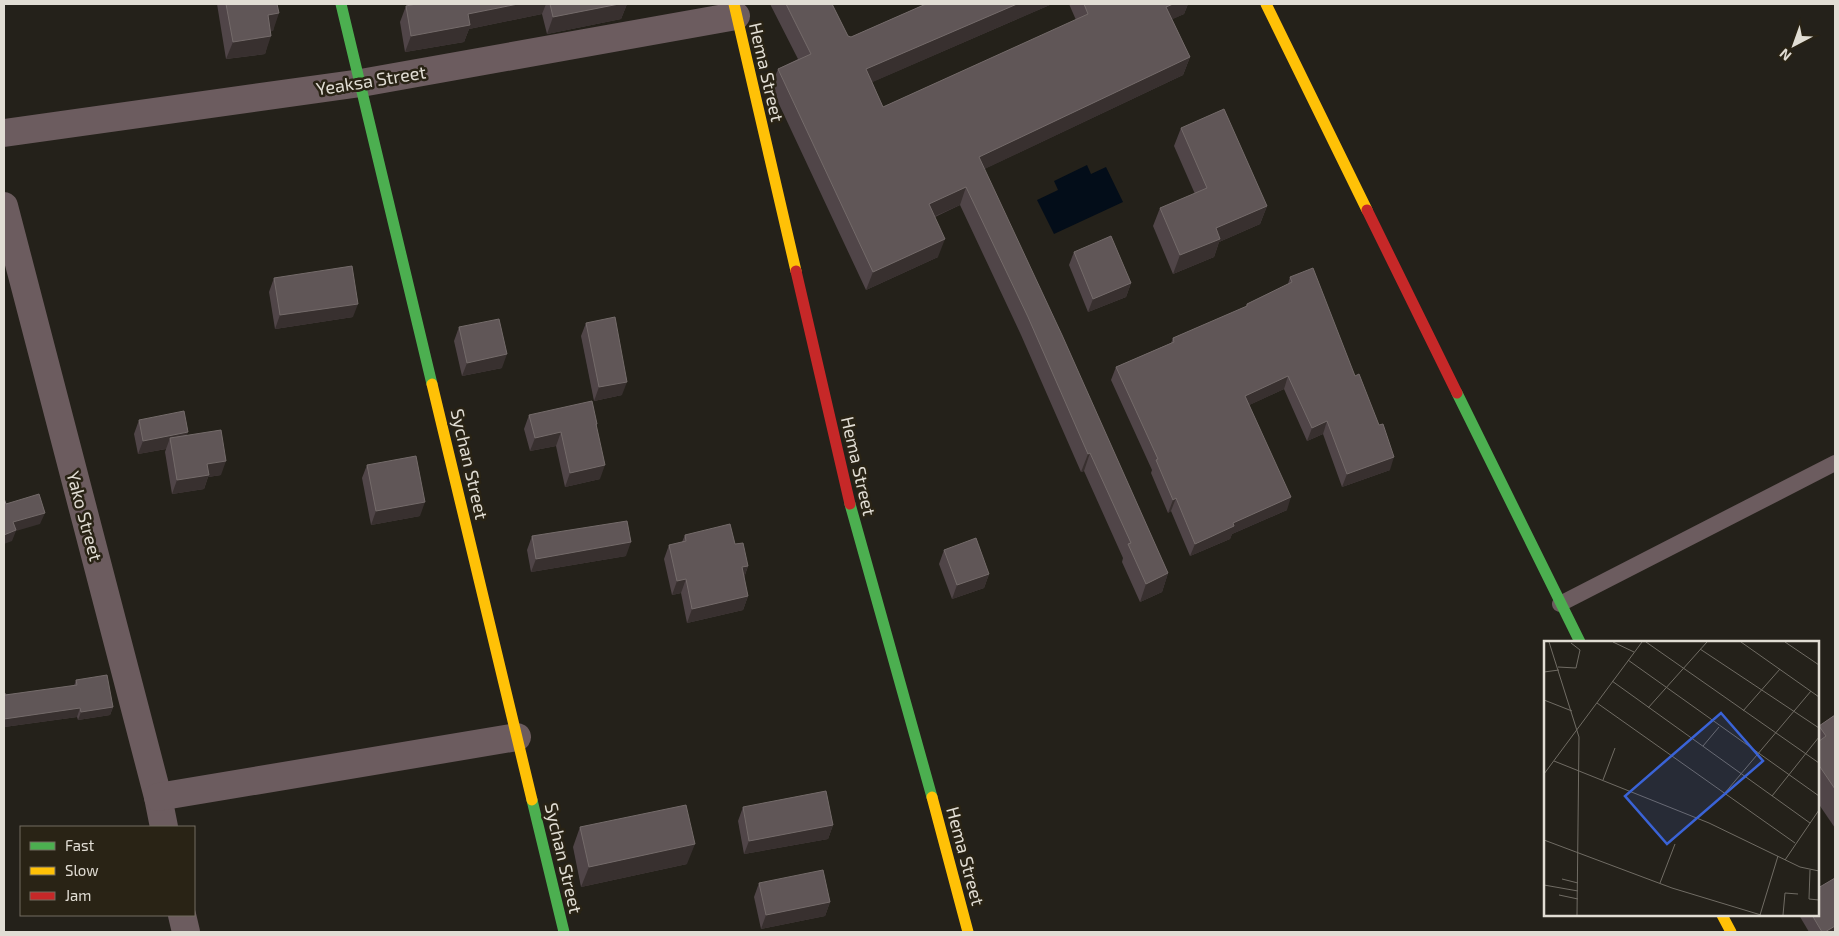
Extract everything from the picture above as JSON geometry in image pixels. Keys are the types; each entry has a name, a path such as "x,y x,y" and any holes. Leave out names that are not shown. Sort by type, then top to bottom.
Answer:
{"street":[{"name":"Sychan Street","path":"341,4 564,932"},
{"path":"1266,4 1579,641"},
{"name":"Yeaksa Street","path":"4,133 361,83 735,10"},
{"name":"Hema Street","path":"735,10 853,518 919,746 968,932"},
{"name":"Yako Street","path":"4,206 158,797 164,826"},
{"path":"158,797 517,737"},
{"path":"182,916 186,932"},
{"path":"1723,916 1731,932"}],"lane":[{"path":"1560,604 1835,463"}],"water":[{"path":"1087,165 1091,174 1106,167 1123,202 1054,234 1037,200 1058,190 1054,181"}],"building":[{"path":"226,4 277,4 279,13 268,15 271,36 233,42"},
{"path":"416,4 518,4 468,14 470,25 411,36 406,6"},
{"path":"550,4 619,4 553,17"},
{"path":"786,4 832,4 848,36 851,37 926,4 1017,4 866,69 883,107 1088,14 1084,4 1173,4 1166,7 1190,57 979,157 1062,335 1168,573 1146,584 1128,544 1131,543 1090,453 1088,454 1028,317 966,187 929,204 945,239 873,272 778,69 811,54"},
{"path":"1224,109 1267,206 1216,228 1220,239 1180,255 1160,208 1207,188 1181,128"},
{"path":"1111,236 1131,283 1093,299 1074,252"},
{"path":"352,266 358,304 280,315 274,278"},
{"path":"1313,268 1355,376 1359,374 1379,425 1383,424 1394,457 1347,474 1327,421 1312,428 1288,376 1245,396 1291,497 1233,523 1234,526 1195,544 1176,498 1173,500 1156,460 1158,459 1116,367 1174,342 1173,338 1247,306 1247,304 1292,282 1290,277"},
{"path":"615,317 627,382 599,387 586,323"},
{"path":"499,319 507,354 467,363 459,327"},
{"path":"592,401 605,465 570,473 561,432 535,438 529,415"},
{"path":"184,411 188,432 143,441 139,420"},
{"path":"221,430 226,461 207,464 209,475 177,480 170,438"},
{"path":"416,456 425,502 376,511 367,465"},
{"path":"39,494 45,513 13,522 16,530 4,535 4,498 6,504"},
{"path":"627,521 631,542 536,559 532,536"},
{"path":"730,524 735,544 743,543 748,566 742,567 748,596 692,609 686,579 677,581 669,545 686,541 685,535"},
{"path":"976,538 989,574 957,585 944,550"},
{"path":"107,675 113,707 81,712 80,708 4,719 4,693 5,695 77,685 76,680"},
{"path":"1835,715 1835,789 1819,765 1819,741 1826,736 1819,726"},
{"path":"826,791 833,825 749,841 743,807"},
{"path":"686,805 695,844 589,867 580,827"},
{"path":"823,870 830,902 766,915 759,883"},
{"path":"1835,878 1835,926 1825,932 1822,932 1813,916 1819,916 1819,887"}],"traffic: fast":[{"path":"341,4 432,384"},
{"path":"1457,393 1580,641"},
{"path":"850,504 932,797"},
{"path":"532,800 564,932"}],"traffic: slow":[{"path":"734,4 796,271"},
{"path":"1266,4 1367,210"},
{"path":"432,384 532,800"},
{"path":"932,797 968,932"},
{"path":"1723,916 1731,932"}],"traffic: jam":[{"path":"1367,210 1457,393"},
{"path":"796,271 850,504"}]}
